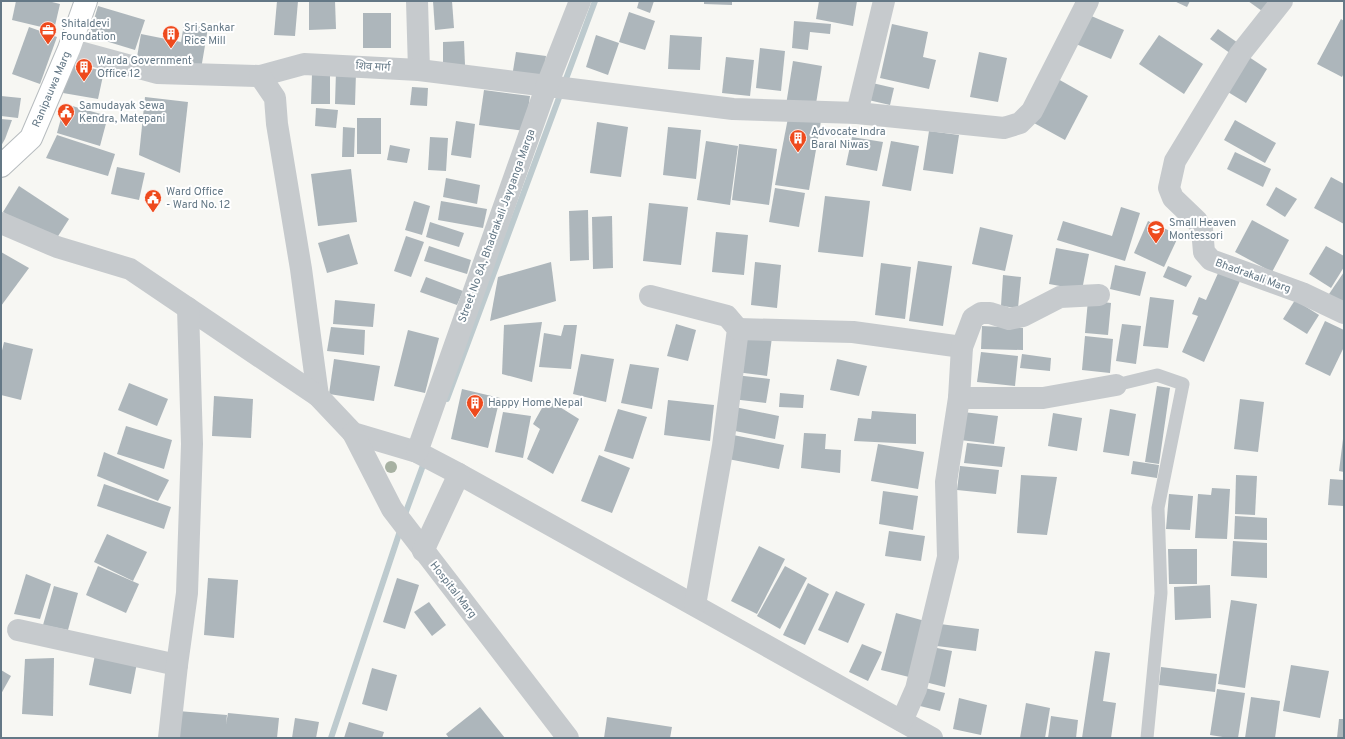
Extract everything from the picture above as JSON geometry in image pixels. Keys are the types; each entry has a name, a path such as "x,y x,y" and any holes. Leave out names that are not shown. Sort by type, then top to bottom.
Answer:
{"main road":[{"name":"Ranipauwa Marg","path":"1,166 31,138 69,49 86,1"}],"street":[{"path":"417,1 419,70"},
{"name":"Street No 8A, Bhadrakali Jayganga Marga","path":"417,452 547,85 580,1"},
{"path":"857,112 884,1"},
{"name":"शिव मार्ग","path":"69,49 157,73 260,76 304,64 419,70 732,109 857,112 1004,128 1020,123 1032,111 1088,1"},
{"name":"Bhadrakali Marg","path":"1282,1 1240,54 1175,161 1169,188 1173,198 1197,221 1202,229 1204,252 1211,260 1302,293 1344,313"},
{"path":"260,76 275,98 277,124 301,269 318,396"},
{"path":"1,223 57,247 130,269 318,396 353,433 417,452 459,474 932,738"},
{"path":"902,721 916,689 948,557 946,482 959,398 962,347 973,318 981,313 990,313 1009,319 1023,316 1060,297 1099,295"},
{"path":"650,296 727,316 738,330 723,446 695,605"},
{"path":"169,738 187,593 192,444 188,308"},
{"path":"738,330 852,332 962,347"},
{"path":"959,398 1043,398 1116,385"},
{"name":"Hospital Marg","path":"353,433 392,509 568,738"},
{"path":"423,551 459,474"},
{"path":"18,630 177,665"}],"lane":[{"path":"1116,385 1157,375 1183,384 1158,508 1161,593 1147,738"}],"building":[{"path":"16,1 48,1 60,4 54,30 12,20"},
{"path":"277,1 298,1 295,36 274,35"},
{"path":"309,1 335,1 336,29 309,30"},
{"path":"433,1 452,1 454,28 435,30"},
{"path":"639,1 654,1 650,13 637,8"},
{"path":"704,1 732,1 732,5 704,4"},
{"path":"819,1 857,1 853,26 816,19"},
{"path":"1174,1 1190,1 1187,7"},
{"path":"1248,1 1269,1 1262,11"},
{"path":"98,6 145,20 135,50 89,36"},
{"path":"629,12 655,21 645,50 619,42"},
{"path":"363,13 391,13 391,48 363,48"},
{"path":"1089,15 1124,30 1111,59 1076,44"},
{"path":"1341,19 1344,21 1344,73 1342,77 1317,64"},
{"path":"794,21 831,24 830,34 810,32 808,50 792,48"},
{"name":"Sri Sankar Rice Mill","path":"184,24 208,28 201,69 137,57 141,34 181,42"},
{"path":"892,24 928,32 923,57 936,60 929,89 880,78"},
{"path":"29,27 57,37 40,84 12,74"},
{"path":"1218,29 1241,45 1234,56 1210,39"},
{"path":"596,35 619,43 608,75 586,67"},
{"path":"670,35 702,37 700,70 668,69"},
{"path":"1159,35 1203,64 1184,94 1139,64"},
{"path":"464,41 465,65 443,66 443,42"},
{"path":"760,48 785,51 781,91 756,88"},
{"path":"516,52 546,56 543,81 512,77"},
{"path":"979,52 1007,58 998,102 970,97"},
{"path":"1246,55 1267,69 1246,103 1223,89"},
{"path":"726,57 754,60 750,96 722,93"},
{"path":"793,61 822,66 815,110 786,105"},
{"name":"Warda Government Office 12","path":"72,64 104,71 98,99 63,93"},
{"path":"336,71 356,72 355,105 335,104"},
{"path":"312,74 330,74 330,104 311,104"},
{"path":"1058,79 1088,96 1065,140 1034,123"},
{"path":"868,82 894,88 890,105 864,99"},
{"path":"412,87 428,88 427,106 410,105"},
{"path":"484,90 530,96 525,131 479,125"},
{"path":"1,96 21,98 18,118 1,116"},
{"path":"145,97 188,102 180,173 139,155"},
{"path":"65,104 108,116 100,146 57,133"},
{"path":"316,108 338,110 336,128 315,126"},
{"path":"357,118 381,118 381,154 357,154"},
{"name":"Advocate Indra Baral Niwas","path":"788,118 821,121 809,190 775,185"},
{"path":"1,119 12,120 1,146"},
{"path":"1235,120 1276,143 1265,163 1224,140"},
{"path":"456,121 475,124 471,158 451,155"},
{"path":"597,122 628,127 621,177 590,173"},
{"path":"343,127 355,128 354,157 342,157"},
{"path":"668,127 701,130 696,179 663,175"},
{"path":"929,131 959,135 953,174 923,170"},
{"path":"57,135 115,154 108,176 46,158"},
{"path":"430,137 448,138 446,171 428,170"},
{"path":"852,137 883,142 877,171 846,165"},
{"path":"706,141 738,146 730,205 697,200"},
{"path":"891,141 919,146 911,191 882,186"},
{"path":"739,144 777,149 769,205 732,200"},
{"path":"390,145 410,149 407,163 387,160"},
{"path":"1235,152 1271,169 1263,187 1227,169"},
{"path":"117,167 145,173 139,200 111,194"},
{"path":"351,169 357,222 318,226 311,174"},
{"path":"1331,177 1344,184 1344,224 1314,208"},
{"path":"446,178 480,185 477,204 443,197"},
{"path":"19,186 69,219 53,244 3,212"},
{"path":"1276,187 1297,199 1285,217 1266,205"},
{"path":"775,188 805,193 799,227 769,222"},
{"path":"825,196 870,201 863,257 818,252"},
{"path":"414,201 430,206 422,235 405,230"},
{"path":"441,201 487,209 483,228 438,220"},
{"path":"649,203 688,207 681,265 643,261"},
{"path":"1121,207 1140,213 1125,261 1057,240 1063,221 1112,236"},
{"path":"588,210 589,260 570,261 569,211"},
{"path":"612,216 613,268 593,269 592,217"},
{"path":"1252,220 1289,240 1272,272 1235,252"},
{"name":"Small Heaven Montessori","path":"1148,221 1179,235 1164,267 1134,253"},
{"path":"430,222 464,233 459,247 426,237"},
{"path":"980,227 1013,235 1005,271 972,264"},
{"path":"716,232 748,235 744,275 712,272"},
{"path":"349,234 358,264 327,273 318,243"},
{"path":"406,236 424,242 411,277 394,271"},
{"path":"429,246 471,260 467,274 424,261"},
{"path":"1326,246 1344,256 1344,267 1331,288 1309,274"},
{"path":"1056,248 1089,254 1082,290 1049,284"},
{"path":"1,252 29,268 1,306"},
{"path":"918,261 952,266 943,326 909,321"},
{"path":"551,262 556,301 490,321 498,277"},
{"path":"755,262 781,265 777,308 751,305"},
{"path":"881,263 911,267 905,319 875,315"},
{"path":"1115,265 1146,272 1140,296 1110,289"},
{"path":"1168,266 1192,276 1186,287 1163,277"},
{"path":"1219,271 1240,281 1204,362 1182,352 1198,316 1192,314 1199,297 1206,300"},
{"path":"1344,272 1344,305 1329,294"},
{"path":"1003,275 1021,277 1018,308 1001,306"},
{"path":"426,277 463,291 457,305 420,292"},
{"path":"1150,297 1174,300 1168,348 1143,346"},
{"path":"335,300 375,304 373,327 333,324"},
{"path":"1088,300 1111,303 1108,335 1085,333"},
{"path":"1295,300 1319,315 1307,334 1283,319"},
{"path":"1325,321 1344,330 1344,347 1330,376 1305,364"},
{"path":"542,322 532,382 502,374 504,325"},
{"path":"676,324 696,330 688,361 667,356"},
{"path":"1122,324 1141,326 1136,364 1116,361"},
{"path":"564,325 577,325 571,369 539,367 544,333 561,336"},
{"path":"982,326 1023,328 1023,350 981,349"},
{"path":"331,327 365,330 364,355 327,351"},
{"path":"408,330 439,338 425,393 394,386"},
{"path":"741,333 772,337 767,376 736,372"},
{"path":"1085,336 1113,339 1110,373 1082,370"},
{"path":"4,342 33,349 21,400 1,395 1,355"},
{"path":"981,352 1018,356 1015,386 977,382"},
{"path":"581,354 614,359 606,402 573,394"},
{"path":"1022,354 1051,358 1050,371 1020,368"},
{"path":"334,359 380,366 374,401 329,394"},
{"path":"837,359 867,366 859,396 830,390"},
{"path":"630,364 659,368 652,409 621,403"},
{"path":"735,375 770,379 766,403 732,399"},
{"path":"129,383 168,399 157,426 118,410"},
{"path":"1157,386 1170,388 1159,464 1145,462"},
{"name":"Happy Home Nepal","path":"462,389 500,398 488,448 451,439"},
{"path":"780,393 804,395 803,408 779,407"},
{"path":"214,396 253,399 251,438 212,436"},
{"path":"547,399 579,419 553,474 527,459 540,429 533,424"},
{"path":"1240,399 1264,402 1258,452 1234,449"},
{"path":"668,400 714,405 710,441 664,435"},
{"path":"735,407 779,416 775,439 730,430"},
{"path":"618,409 647,417 633,459 604,451"},
{"path":"1110,409 1136,414 1129,456 1103,452"},
{"path":"872,411 916,414 916,444 854,441 858,418 871,419"},
{"path":"503,412 531,416 523,458 495,452"},
{"path":"963,412 998,416 994,444 960,440"},
{"path":"1053,413 1082,418 1077,451 1048,446"},
{"path":"126,426 172,440 164,469 117,454"},
{"path":"804,433 826,434 825,449 841,450 840,473 801,468"},
{"path":"733,435 784,445 779,469 728,459"},
{"path":"1344,439 1344,472 1339,471"},
{"path":"967,443 1005,447 1002,467 964,463"},
{"path":"878,444 924,452 918,489 871,481"},
{"path":"104,452 169,480 158,501 97,476"},
{"path":"599,455 630,468 612,513 581,501"},
{"path":"1133,461 1159,465 1157,478 1131,474"},
{"path":"960,466 999,470 996,494 957,490"},
{"path":"1021,475 1057,477 1047,535 1017,533"},
{"path":"1236,475 1257,476 1255,515 1235,514"},
{"path":"1330,479 1344,480 1344,506 1328,505"},
{"path":"104,484 171,507 164,529 97,506"},
{"path":"1212,488 1230,489 1227,539 1195,538 1198,494 1211,495"},
{"path":"883,491 918,496 913,530 879,524"},
{"path":"1169,494 1193,496 1190,530 1166,529"},
{"path":"1235,516 1267,518 1267,540 1234,539"},
{"path":"889,531 925,536 921,561 885,556"},
{"path":"107,534 147,552 133,581 94,562"},
{"path":"1233,541 1267,543 1267,578 1231,576"},
{"path":"759,546 785,559 757,614 731,601"},
{"path":"1168,549 1197,549 1197,584 1169,584"},
{"path":"98,566 139,584 126,613 86,595"},
{"path":"785,566 807,578 780,629 757,616"},
{"path":"26,574 51,584 40,619 14,614"},
{"path":"208,578 238,580 234,638 204,635"},
{"path":"397,578 419,585 405,629 383,622"},
{"path":"808,583 829,594 805,645 783,635"},
{"path":"1210,585 1211,618 1175,620 1174,587"},
{"path":"54,586 78,593 68,630 43,625"},
{"path":"836,591 865,604 848,643 818,630"},
{"path":"1231,600 1257,604 1245,688 1218,684"},
{"path":"429,602 446,625 432,636 414,612"},
{"path":"896,613 925,621 909,677 881,670"},
{"path":"940,624 979,629 976,651 937,646"},
{"path":"862,644 882,652 868,681 849,672"},
{"path":"932,647 952,651 945,687 925,682"},
{"path":"1095,651 1110,653 1103,701 1116,703 1111,738 1082,738"},
{"path":"95,655 137,663 131,694 89,685"},
{"path":"54,658 53,716 22,714 25,659"},
{"path":"1291,665 1329,671 1320,718 1283,711"},
{"path":"1161,667 1217,674 1215,692 1159,685"},
{"path":"372,668 397,675 387,711 362,704"},
{"path":"1,670 11,676 1,694"},
{"path":"921,687 945,693 940,711 916,705"},
{"path":"1217,689 1245,693 1238,738 1210,735"},
{"path":"1251,697 1280,701 1275,738 1245,738"},
{"path":"959,698 987,705 981,735 953,729"},
{"path":"1026,703 1050,708 1045,738 1020,738"},
{"path":"480,707 505,738 449,738 446,734"},
{"path":"178,711 227,715 226,724 228,713 279,718 277,738 176,738"},
{"path":"1051,716 1078,720 1076,738 1048,738"},
{"path":"607,717 672,727 670,738 604,738"},
{"path":"295,718 319,722 316,738 292,738"},
{"path":"1339,719 1344,719 1344,738 1337,738"},
{"path":"349,722 384,732 382,738 344,738"}],"waterway":[{"path":"447,399 595,1"},
{"path":"404,517 425,460"},
{"path":"331,738 401,528"}],"place":[{"name":"Shitaldevi Foundation","path":"48,45"},
{"name":"Sri Sankar Rice Mill","path":"171,49"},
{"name":"Warda Government Office 12","path":"84,82"},
{"name":"Samudayak Sewa Kendra, Matepani","path":"66,127"},
{"name":"Advocate Indra Baral Niwas","path":"798,153"},
{"name":"Ward Office - Ward No. 12","path":"153,213"},
{"name":"Small Heaven Montessori","path":"1156,244"},
{"name":"Happy Home Nepal","path":"475,418"}]}
